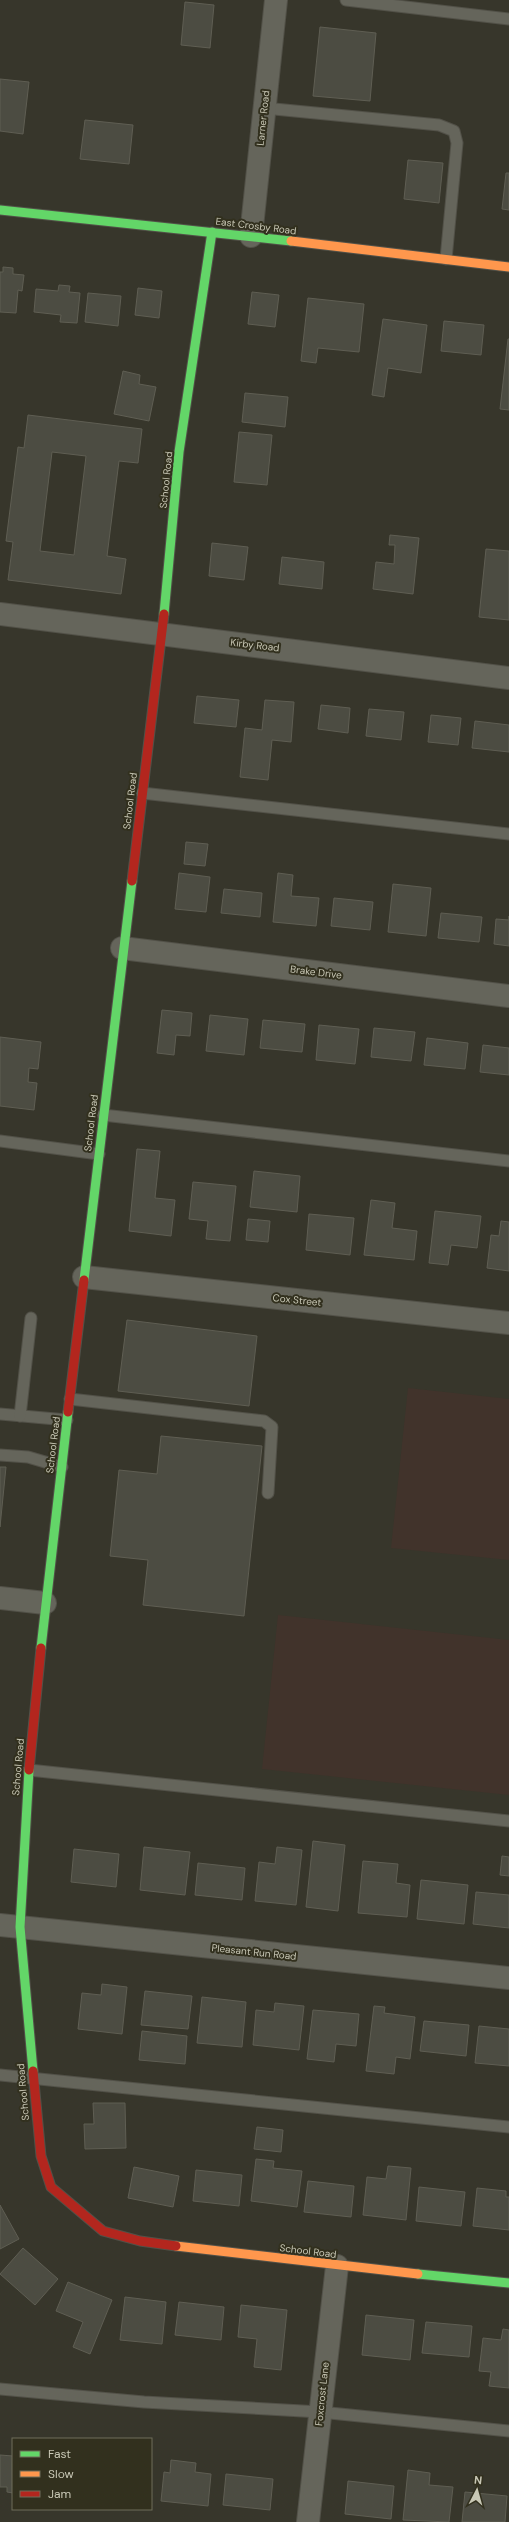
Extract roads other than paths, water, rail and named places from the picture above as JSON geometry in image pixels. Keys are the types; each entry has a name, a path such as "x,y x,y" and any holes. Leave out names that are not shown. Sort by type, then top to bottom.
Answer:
{"street":[{"name":"Larner Road","path":"251,236 276,0"},
{"name":"East Crosby Road","path":"0,210 251,236 509,267"},
{"name":"School Road","path":"212,232 180,452 162,633 122,948 99,1154 45,1603 29,1770 10,1926 33,2078 41,2156 51,2187 76,2211 103,2231 140,2241 337,2266 509,2283"},
{"name":"Kirby Road","path":"0,614 162,633 509,678"},
{"name":"Brake Drive","path":"122,948 509,996"},
{"name":"Cox Street","path":"84,1277 509,1323"},
{"path":"0,1598 45,1603"},
{"name":"Pleasant Run Road","path":"10,1926 509,1978"},
{"name":"Foxcrost Lane","path":"308,2522 337,2266"}],"lane":[{"path":"346,0 509,19"},
{"path":"264,108 439,125 454,131 457,143 446,259"},
{"path":"142,793 509,834"},
{"path":"103,1115 509,1161"},
{"path":"0,1141 99,1154"},
{"path":"20,1416 31,1318"},
{"path":"70,1399 264,1420 272,1427 268,1493"},
{"path":"0,1414 67,1420"},
{"path":"0,1455 28,1457 62,1467"},
{"path":"29,1770 509,1821"},
{"path":"0,2075 509,2127"},
{"path":"0,2389 144,2402 320,2412 509,2431"}]}
